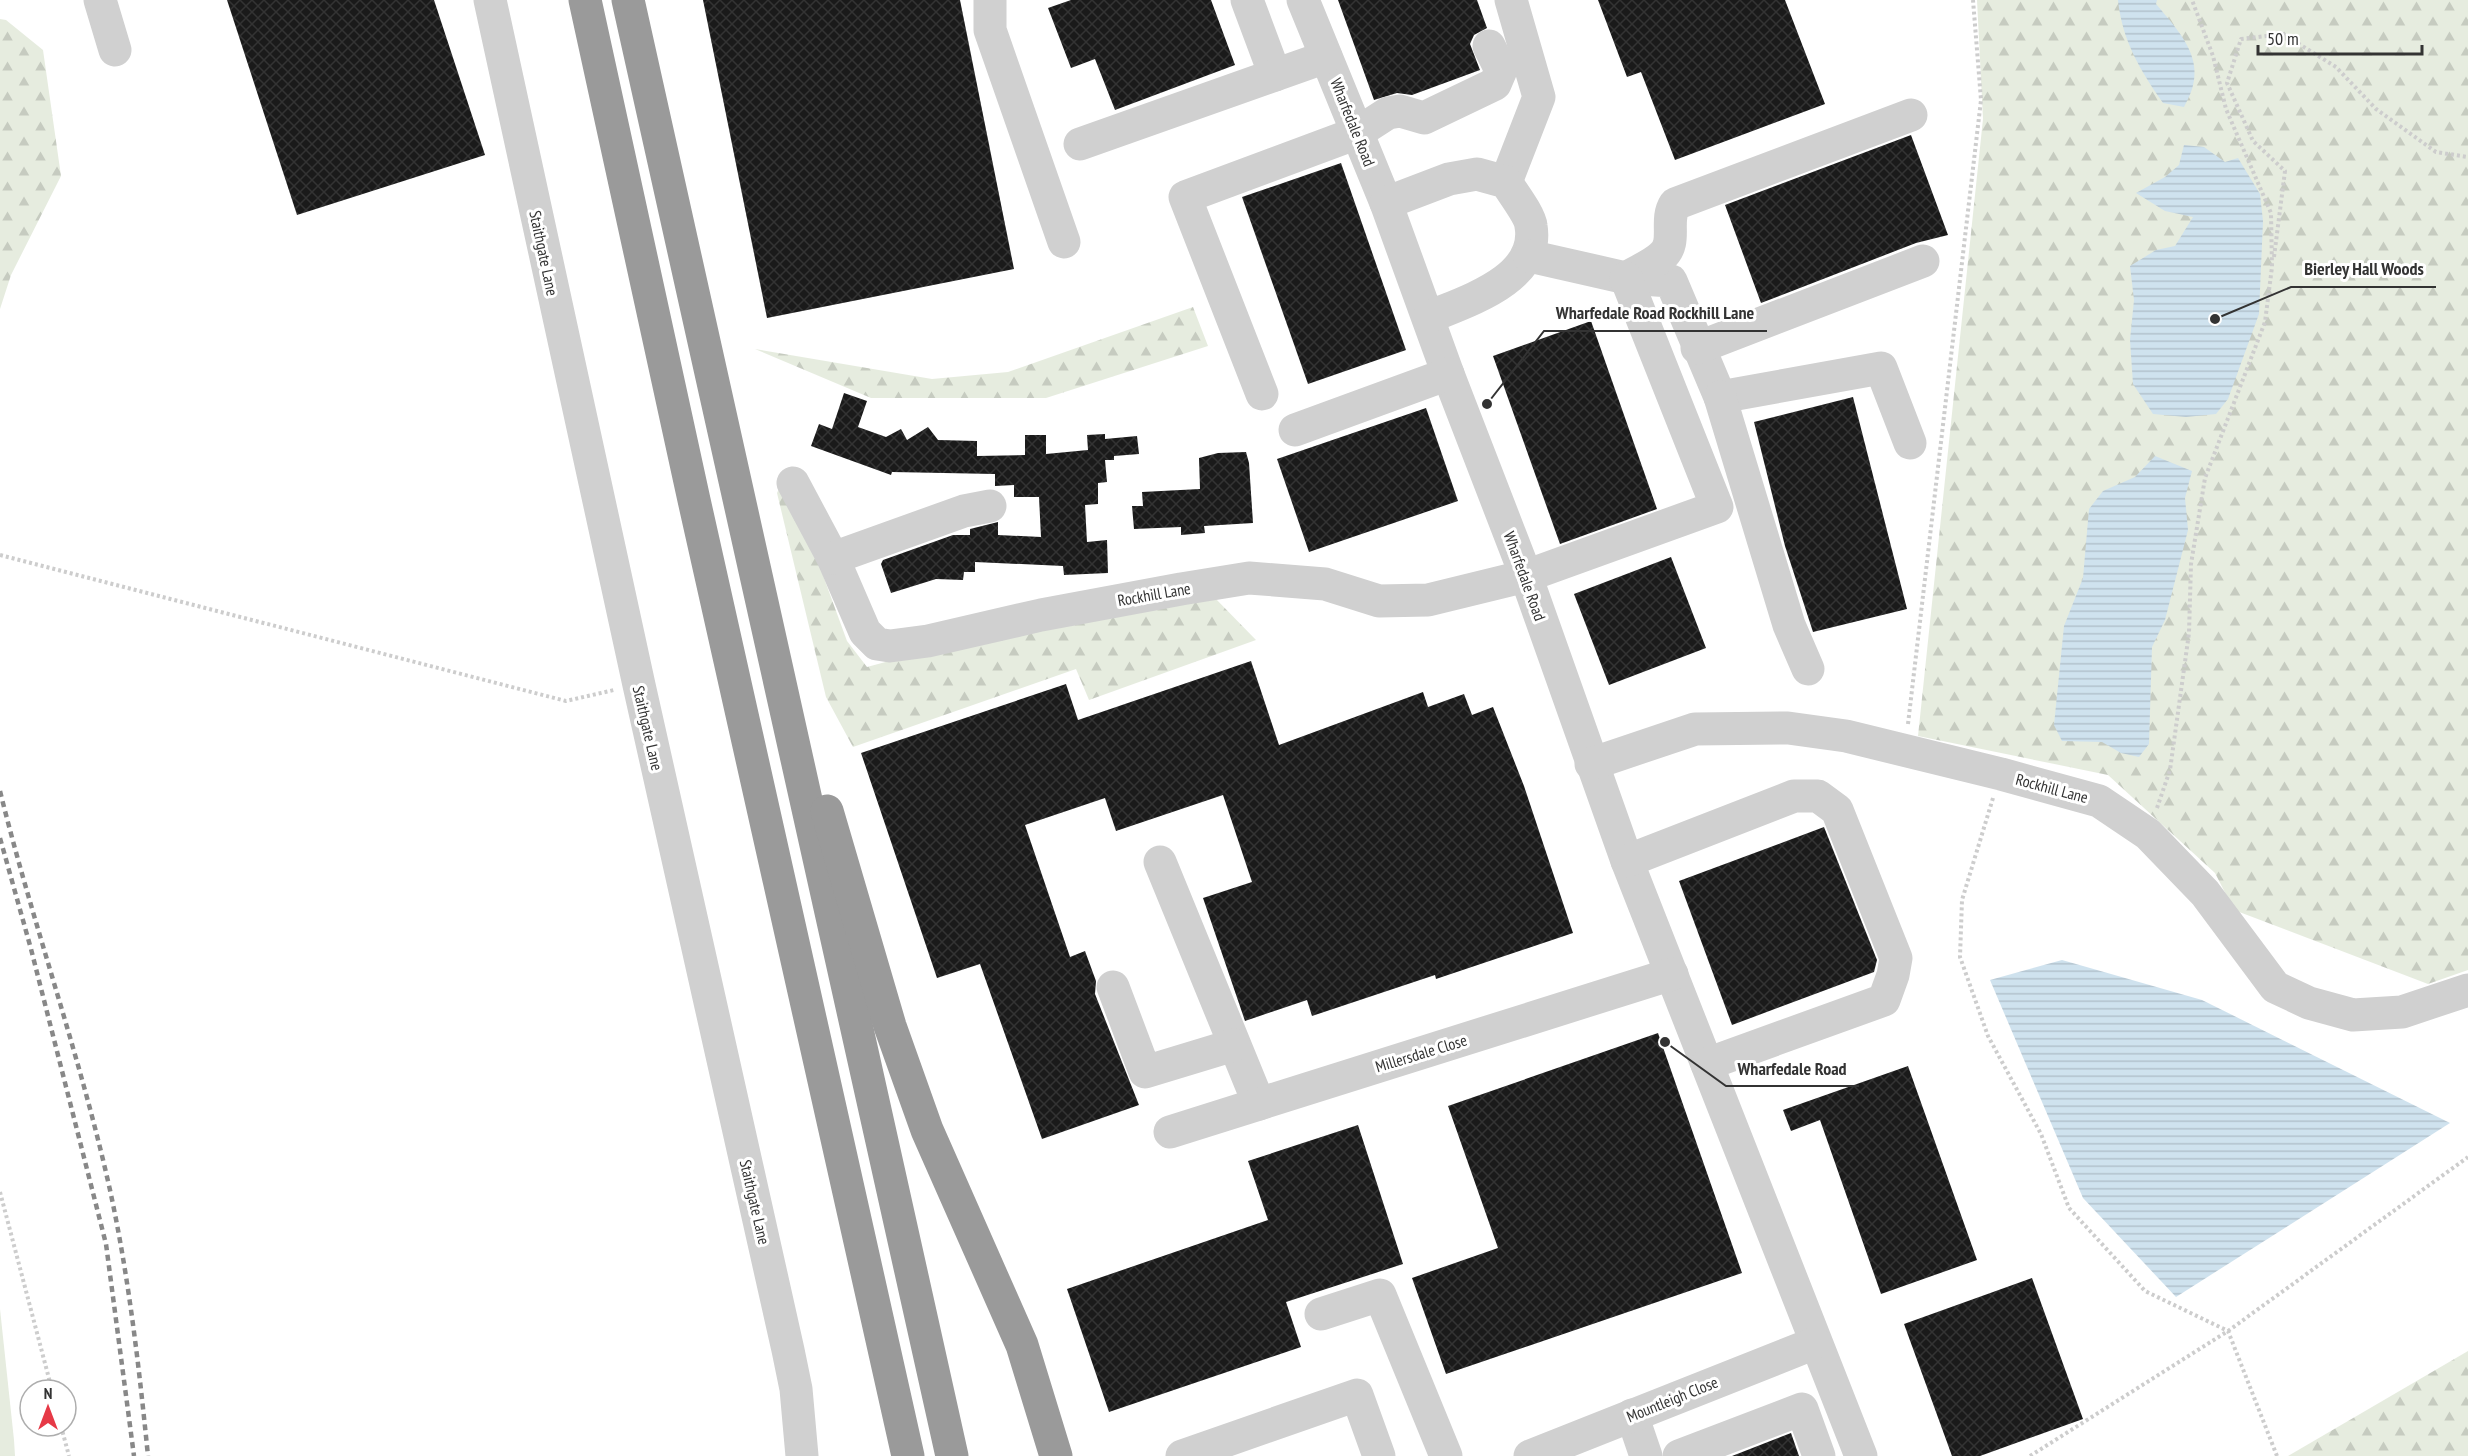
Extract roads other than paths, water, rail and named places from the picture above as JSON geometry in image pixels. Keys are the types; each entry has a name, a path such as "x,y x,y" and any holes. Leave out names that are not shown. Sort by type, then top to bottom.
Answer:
{"highway":[{"path":"585,0 697,517 908,1456"},
{"path":"628,0 952,1456"},
{"path":"785,707 834,828 890,1026 923,1120 1022,1345 1056,1456"}],"street":[{"path":"100,0 114,50"},
{"name":"Staithgate Lane","path":"490,0 639,685 788,1350 796,1389 802,1456"},
{"path":"990,0 990,30 1064,242"},
{"path":"1247,0 1275,75"},
{"name":"Wharfedale Road","path":"1303,0 1386,203 1429,317 1448,374 1526,576 1591,765 1627,861 1861,1456"},
{"path":"1506,182 1539,97 1511,0"},
{"path":"1262,394 1185,197 1358,133 1388,113 1400,111 1424,118 1495,84 1502,70 1489,46"},
{"path":"1080,144 1326,57"},
{"path":"1626,278 1663,256 1671,242 1670,212 1675,204 1911,115"},
{"path":"1386,203 1449,179 1477,174 1506,182 1532,225 1529,256 1515,272 1484,293 1429,317"},
{"path":"1529,256 1626,278 1671,281 1719,397 1789,625 1808,669"},
{"path":"1697,348 1923,261"},
{"name":"Rockhill Lane","path":"793,483 833,558 865,632 877,644 890,646 928,641 1159,593 1249,579 1325,584 1379,601 1428,600 1526,576 1717,507 1626,278"},
{"path":"1719,397 1881,368 1910,442"},
{"path":"1295,430 1448,374"},
{"path":"833,558 964,511 990,506"},
{"name":"Rockhill Lane","path":"1591,765 1695,729 1788,728 1846,736 2001,774 2099,801 2148,834 2205,894 2275,987 2309,1003 2353,1015 2402,1012 2468,990"},
{"path":"1627,861 1794,796 1818,796 1837,810 1892,947 1896,958 1884,1000 1707,1065"},
{"path":"1160,862 1259,1104"},
{"name":"Millersdale Close","path":"1170,1132 1672,974"},
{"path":"1113,987 1145,1072 1234,1045"},
{"path":"1321,1314 1380,1295 1446,1456"},
{"name":"Mountleigh Close","path":"1530,1456 1815,1343"},
{"path":"1182,1456 1357,1395 1379,1456"},
{"path":"1679,1456 1802,1409 1819,1456"},
{"path":"1632,1415 1646,1456"}],"water":[{"path":"2118,0 2157,0 2156,4 2184,40 2194,64 2195,77 2184,107 2163,103 2147,79 2133,54 2123,28"},
{"path":"2184,145 2204,147 2225,162 2238,158 2260,194 2263,221 2259,314 2228,399 2216,414 2186,417 2153,414 2133,384 2130,340 2134,300 2130,266 2156,250 2175,246 2193,217 2165,211 2136,193 2165,177 2179,165"},
{"path":"2155,456 2192,471 2185,498 2188,530 2165,620 2152,647 2149,744 2139,757 2121,753 2102,742 2062,741 2054,725 2064,626 2083,578 2089,509 2103,491 2135,477"},
{"path":"2062,960 2202,1000 2450,1123 2176,1297 2083,1198 1990,980"}],"railway":[{"path":"0,791 85,1090 110,1190 128,1289 148,1456"},
{"path":"0,838 31,949 106,1244 134,1456"}],"place":[{"name":"Bierley Hall Woods","path":"2215,319"},
{"name":"Wharfedale Road Rockhill Lane","path":"1487,404"},
{"name":"Wharfedale Road","path":"1665,1042"}]}
